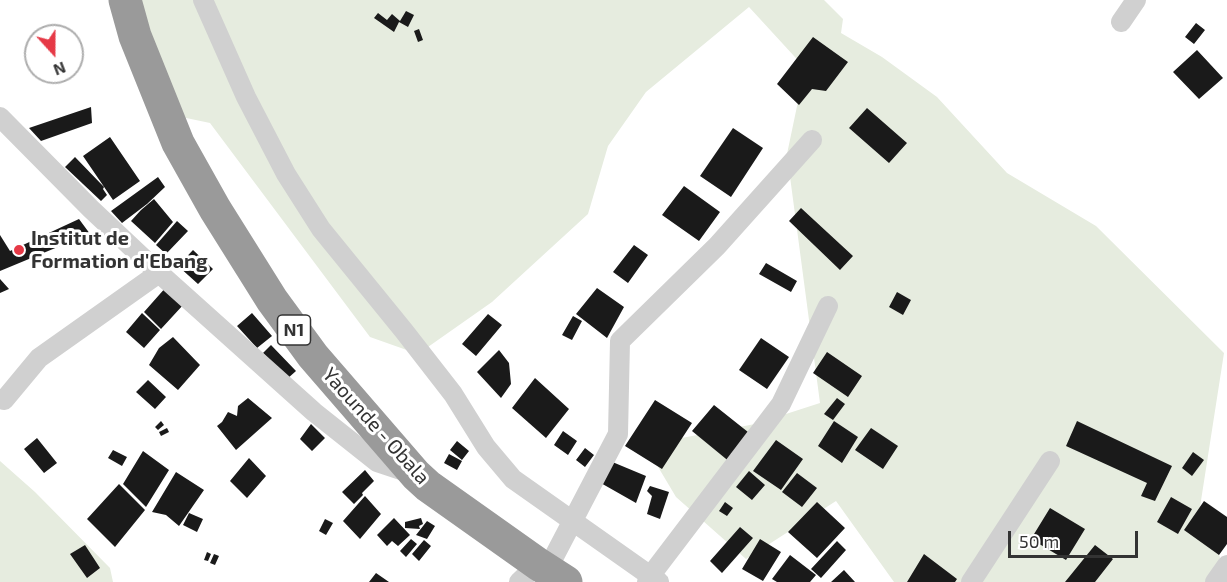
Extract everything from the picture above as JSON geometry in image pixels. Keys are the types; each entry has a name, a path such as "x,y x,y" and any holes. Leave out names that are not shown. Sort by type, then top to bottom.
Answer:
{"highway":[{"name":"Yaounde - Obala","path":"125,0 135,36 178,143 215,209 272,300 313,356 416,475 542,574"}],"street":[{"path":"202,0 256,116 286,174 321,229 453,394 486,447 513,479 652,580 781,404 828,306"},
{"path":"1121,22 1136,0"},
{"path":"0,117 91,209 159,273 314,412 377,462 416,475"},
{"path":"542,574 618,434 620,341 717,246 812,140"},
{"path":"4,400 39,358 159,273"},
{"path":"971,582 1050,461"},
{"path":"1215,582 1227,565"}],"shaded area":[{"path":"129,0 824,0 843,19 841,33 882,57 937,97 1007,173 1096,226 1224,353 1200,507 1227,575 1227,582 894,582 836,501 746,559 676,497 645,445 755,424 820,403 787,154 805,68 749,7 646,92 608,146 588,214 492,302 418,354 370,337 210,123 153,111"},
{"path":"0,461 35,492 110,568 113,582 0,582"}],"building":[{"path":"406,11 414,15 408,27 399,22 394,32 374,18 378,13 387,20 392,14 400,21"},
{"path":"1196,23 1205,30 1194,44 1185,37"},
{"path":"419,29 423,40 418,42 414,31"},
{"path":"813,37 848,62 826,91 812,89 799,105 777,84"},
{"path":"1197,50 1223,78 1199,99 1173,72"},
{"path":"91,107 92,123 41,141 29,128"},
{"path":"867,108 907,143 889,163 849,128"},
{"path":"733,128 763,148 731,197 700,176"},
{"path":"110,137 140,181 113,200 83,156"},
{"path":"75,157 104,187 107,195 101,201 65,167"},
{"path":"158,177 165,187 122,223 111,211"},
{"path":"684,186 720,212 699,241 662,215"},
{"path":"154,199 173,222 155,243 131,221"},
{"path":"801,208 853,256 840,270 789,221"},
{"path":"79,219 93,238 80,243 77,239 0,271 0,235 10,251"},
{"path":"177,221 188,231 166,254 156,245"},
{"path":"634,245 648,255 628,283 613,272"},
{"path":"193,250 213,269 198,284 178,266"},
{"path":"766,263 797,281 791,292 759,274"},
{"path":"0,279 9,289 0,293"},
{"path":"167,286 184,304 161,329 144,312"},
{"path":"597,288 624,307 607,338 576,314"},
{"path":"897,292 911,300 903,315 889,307"},
{"path":"142,313 160,330 144,348 126,332"},
{"path":"252,313 272,336 257,348 237,326"},
{"path":"488,314 502,325 476,356 462,344"},
{"path":"573,316 582,321 572,340 562,335"},
{"path":"173,337 200,365 178,390 149,365 159,348"},
{"path":"761,338 789,357 767,389 739,370"},
{"path":"271,345 296,371 287,379 263,353"},
{"path":"499,350 509,363 511,384 501,398 477,372"},
{"path":"827,352 862,376 848,397 813,373"},
{"path":"535,378 569,409 546,438 512,408"},
{"path":"148,380 166,397 155,409 136,392"},
{"path":"248,398 272,418 236,450 217,426 228,412 237,416 238,406"},
{"path":"837,398 845,404 833,420 824,414"},
{"path":"655,400 692,423 662,469 625,446"},
{"path":"714,405 753,436 731,463 692,431"},
{"path":"161,421 164,425 158,430 155,427"},
{"path":"834,421 858,437 842,463 818,446"},
{"path":"1077,421 1172,466 1155,501 1141,496 1147,483 1066,446"},
{"path":"311,424 325,438 312,451 300,439"},
{"path":"167,428 169,432 161,436 159,432"},
{"path":"871,428 898,446 883,469 855,450"},
{"path":"563,431 577,441 568,455 554,445"},
{"path":"37,438 57,463 44,473 24,449"},
{"path":"776,440 803,459 781,490 753,471"},
{"path":"457,441 469,451 462,460 450,450"},
{"path":"585,448 594,455 585,467 576,460"},
{"path":"113,450 127,457 122,466 108,458"},
{"path":"143,451 169,470 146,507 123,484"},
{"path":"1193,452 1204,460 1192,476 1182,468"},
{"path":"449,454 462,461 457,470 444,463"},
{"path":"249,458 266,476 247,498 230,481"},
{"path":"610,461 646,476 636,503 599,482"},
{"path":"365,470 374,481 354,504 342,492"},
{"path":"749,471 765,485 752,500 736,487"},
{"path":"176,472 204,490 179,526 166,515 152,512"},
{"path":"797,473 817,488 802,507 782,492"},
{"path":"119,484 145,510 115,547 87,519"},
{"path":"650,486 669,492 660,519 647,514 652,496 647,491"},
{"path":"365,496 381,514 360,539 343,521"},
{"path":"1171,497 1192,509 1178,534 1157,522"},
{"path":"1204,501 1227,517 1227,544 1219,555 1184,530"},
{"path":"725,502 733,508 727,516 719,511"},
{"path":"817,502 845,528 817,558 788,532"},
{"path":"1050,508 1085,529 1066,560 1031,539"},
{"path":"189,513 203,519 197,532 183,525"},
{"path":"394,518 410,535 398,546 392,541 387,546 377,535"},
{"path":"421,518 423,524 419,526 420,529 405,528 405,522"},
{"path":"325,519 333,523 326,535 319,531"},
{"path":"427,521 435,526 427,539 416,535"},
{"path":"740,527 753,538 722,573 710,561"},
{"path":"411,539 417,544 406,557 400,551"},
{"path":"760,539 781,552 763,581 742,569"},
{"path":"424,540 431,546 419,561 412,554"},
{"path":"837,541 846,550 821,578 811,569"},
{"path":"85,545 100,568 87,578 70,554"},
{"path":"1095,545 1113,559 1095,582 1065,582"},
{"path":"207,552 211,554 208,561 204,560"},
{"path":"214,554 219,556 215,565 210,563"},
{"path":"924,554 957,579 955,582 907,582"},
{"path":"790,555 816,575 810,582 777,582 772,579"},
{"path":"844,570 855,582 831,582"},
{"path":"376,573 389,582 369,582"}],"place":[{"name":"Institut de Formation d'Ebang","path":"19,250"}]}
